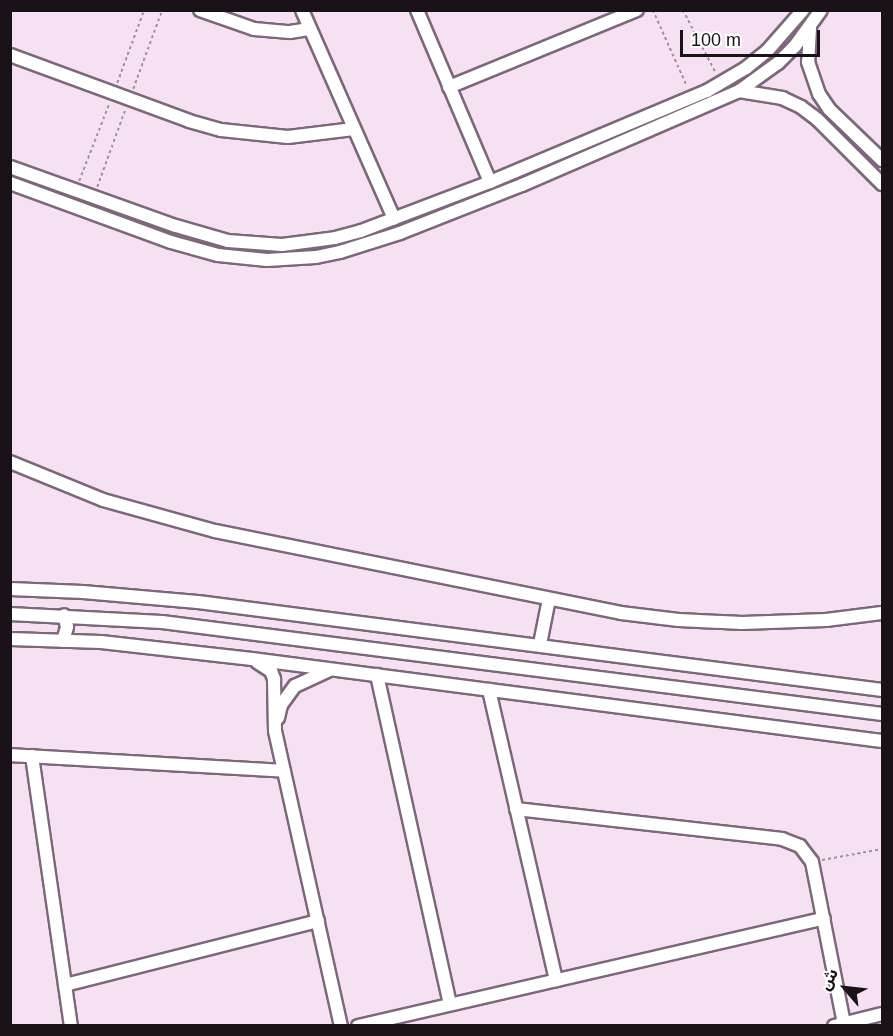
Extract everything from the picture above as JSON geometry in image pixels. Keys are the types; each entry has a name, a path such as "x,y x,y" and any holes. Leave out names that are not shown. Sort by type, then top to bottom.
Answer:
{"street":[{"path":"200,10 254,29 290,32 310,29"},
{"path":"302,10 393,219"},
{"path":"417,10 489,182"},
{"path":"449,87 637,10"},
{"path":"10,167 176,226 228,241 273,244 308,243 361,231 393,219 489,182 722,84 768,50 803,10"},
{"path":"10,183 202,252 267,260 316,257 400,233 533,180 739,91 778,63 810,28 821,10"},
{"path":"810,28 808,62 819,94 829,109 882,160"},
{"path":"10,55 189,121 221,130 288,137 354,129"},
{"path":"739,91 782,98 801,107 818,120 882,183"},
{"path":"10,462 103,500 158,517 215,531 621,613 701,622 784,622 882,613"},
{"path":"10,589 186,600 882,690"},
{"path":"540,644 549,599"},
{"path":"10,614 103,617 162,622 882,714"},
{"path":"63,641 67,627 64,615"},
{"path":"101,642 98,629 103,617"},
{"path":"10,639 101,642 252,659 882,741"},
{"path":"252,659 271,672 274,679 275,731 341,1026"},
{"path":"275,731 281,705 287,695 305,680 330,669"},
{"path":"377,675 450,1004"},
{"path":"489,690 556,980"},
{"path":"10,755 284,771"},
{"path":"32,756 71,1026"},
{"path":"516,808 782,839 800,846 812,862 824,918 839,1024 882,1014"},
{"path":"358,1026 824,918"},
{"path":"65,985 318,921"}],"path":[{"path":"653,10 692,98"},
{"path":"683,10 722,84"},
{"path":"812,862 882,849"}]}
